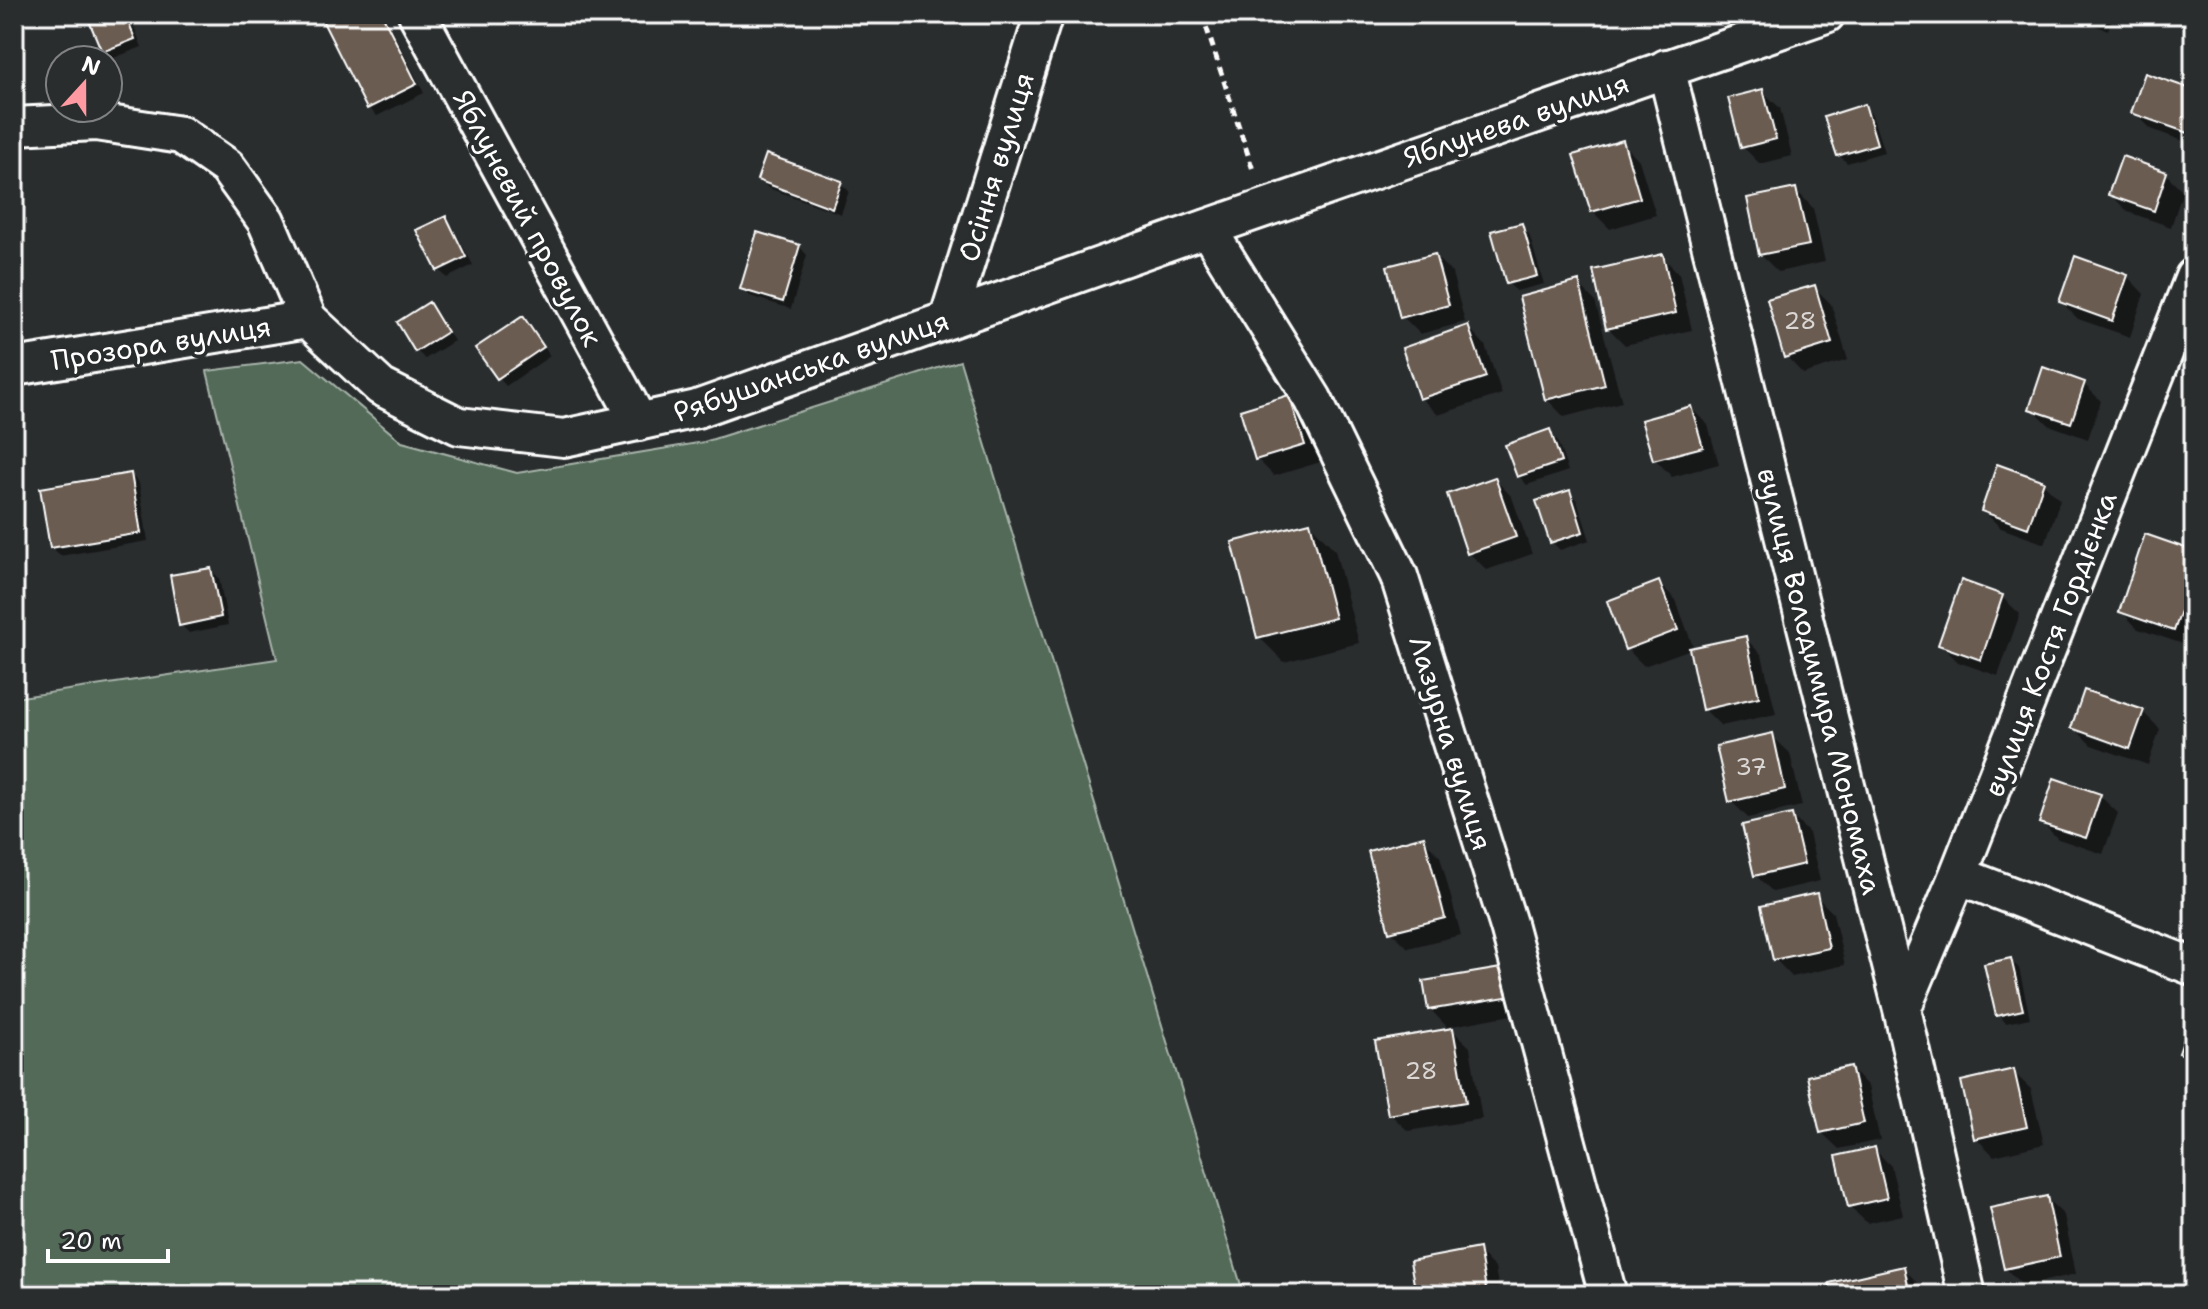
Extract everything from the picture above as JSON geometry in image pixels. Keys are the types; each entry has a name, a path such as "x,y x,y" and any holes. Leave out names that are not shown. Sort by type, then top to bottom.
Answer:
{"street":[{"name":"Яблуневий провулок","path":"417,14 639,422"},
{"name":"Осіння вулиця","path":"948,320 1044,14"},
{"name":"Яблунева вулиця","path":"1207,228 1826,14"},
{"name":"вулиця Володимира Мономаха","path":"1666,68 1902,1009 1967,1295"},
{"name":"Рябушанська вулиця","path":"14,126 96,122 181,135 227,167 266,221 308,319 381,387 459,426 564,438 697,409 1207,228"},
{"name":"Лазурна вулиця","path":"1207,228 1313,399 1399,576 1509,927 1608,1295"},
{"name":"вулиця Костя Гордієнка","path":"1902,1009 2194,277"},
{"name":"Прозора вулиця","path":"14,367 308,319"},
{"path":"1958,875 2194,967"}],"path":[{"path":"1202,14 1266,207"}],"green space":[{"path":"303,359 402,442 517,473 704,442 960,361 1244,1295 14,1295 14,698 277,659 207,371"}],"building":[{"path":"86,14 125,14 135,39 122,44 99,44"},
{"path":"319,14 382,14 417,84 367,109"},
{"path":"2145,73 2194,90 2194,135 2131,113"},
{"path":"1763,89 1776,139 1741,148 1728,98"},
{"path":"1865,104 1877,144 1837,156 1824,117"},
{"path":"1623,140 1640,198 1591,212 1573,155"},
{"path":"766,154 842,181 832,208 757,180"},
{"path":"2122,156 2167,172 2154,211 2108,195"},
{"path":"1796,188 1809,245 1759,255 1747,198"},
{"path":"446,216 466,257 437,271 416,230"},
{"path":"1522,223 1537,276 1506,284 1491,231"},
{"path":"757,232 800,245 783,302 740,289"},
{"path":"1435,254 1449,305 1400,318 1387,266"},
{"path":"1663,254 1676,313 1606,329 1593,270"},
{"path":"2075,256 2128,275 2112,321 2059,302"},
{"path":"1579,281 1605,385 1545,400 1519,297"},
{"path":"1815,285 1832,343 1784,358 1767,299"},
{"path":"429,302 447,332 415,352 397,322"},
{"path":"523,316 544,347 497,379 475,348"},
{"path":"1468,325 1486,377 1419,399 1402,348"},
{"path":"2043,367 2085,382 2071,423 2029,409"},
{"path":"1289,395 1305,445 1255,460 1240,410"},
{"path":"1691,406 1703,447 1653,460 1641,420"},
{"path":"1550,429 1561,462 1517,477 1505,445"},
{"path":"1997,464 2044,481 2028,528 1981,511"},
{"path":"131,473 141,533 50,548 40,488"},
{"path":"1495,477 1516,537 1467,554 1447,494"},
{"path":"1570,490 1583,532 1550,543 1536,501"},
{"path":"1310,522 1335,618 1257,638 1232,542"},
{"path":"2145,534 2194,551 2194,574 2174,631 2119,612"},
{"path":"211,568 221,617 179,626 170,575"},
{"path":"1961,580 2003,595 1981,660 1938,645"},
{"path":"1659,581 1678,630 1625,650 1607,601"},
{"path":"1746,636 1759,697 1702,710 1689,648"},
{"path":"2084,690 2144,710 2130,749 2071,728"},
{"path":"1773,733 1785,789 1729,802 1716,746"},
{"path":"2054,778 2101,794 2086,838 2039,823"},
{"path":"1792,814 1804,864 1754,876 1742,825"},
{"path":"1424,836 1445,918 1389,932 1368,851"},
{"path":"1817,893 1829,948 1773,960 1761,906"},
{"path":"2011,958 2023,1010 1996,1016 1984,964"},
{"path":"1507,967 1512,996 1428,1010 1423,981"},
{"path":"2194,1010 2194,1058 2179,1053"},
{"path":"1453,1028 1466,1102 1388,1115 1375,1041"},
{"path":"1851,1066 1864,1123 1820,1133 1807,1076"},
{"path":"2014,1069 2027,1127 1974,1139 1961,1081"},
{"path":"1875,1147 1887,1198 1848,1207 1836,1156"},
{"path":"2047,1196 2060,1257 2004,1269 1990,1208"},
{"path":"1479,1248 1487,1295 1416,1295 1410,1261"},
{"path":"1904,1266 1910,1295 1832,1295 1829,1283"}]}
